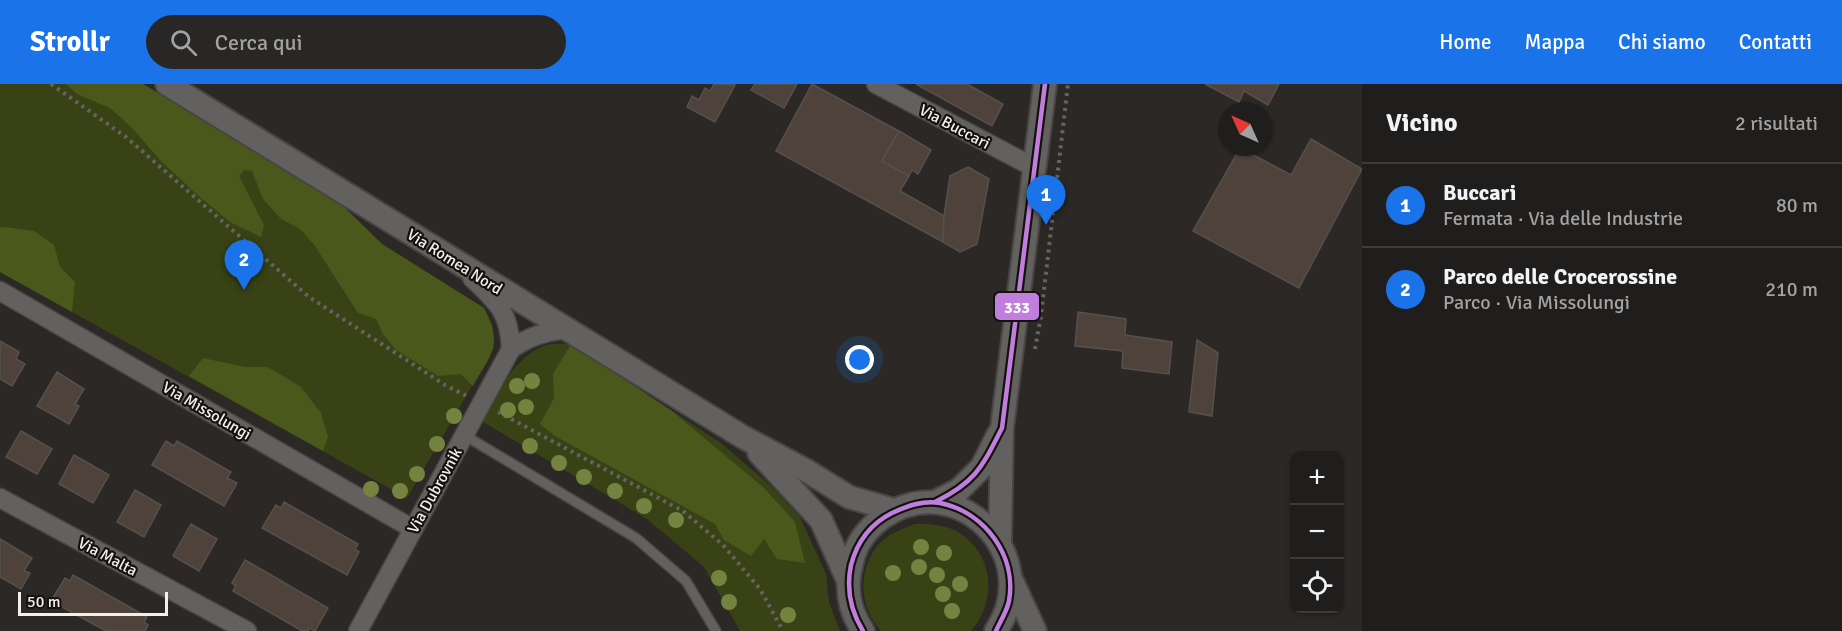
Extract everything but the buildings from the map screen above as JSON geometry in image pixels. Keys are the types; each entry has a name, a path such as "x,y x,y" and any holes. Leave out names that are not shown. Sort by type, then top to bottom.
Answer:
{"street":[{"name":"Via Romea Nord","path":"167,84 743,437 807,471 849,497 894,510"},
{"name":"Via Buccari","path":"876,84 1035,168"},
{"path":"1000,542 1002,428 1045,84"},
{"path":"456,261 501,307 510,333 511,349 528,338 550,331 567,329"},
{"name":"Via Missolungi","path":"0,291 413,529"},
{"name":"Via Dubrovnik","path":"358,631 511,349"},
{"path":"934,502 959,489 982,467 1002,428"},
{"name":"Via Romea Nord","path":"743,437 821,520 847,578"},
{"name":"Via Malta","path":"0,498 247,631"},
{"path":"863,631 856,621 849,600 847,578 855,550 871,527 894,510 914,504 934,502 960,508 983,522 1000,542 1011,578 1035,631"},
{"path":"996,631 1009,605 1011,578"}],"lane":[{"path":"464,435 636,538 686,581 716,631"}],"path":[{"path":"51,84 126,137 309,297 445,386 468,397"},
{"path":"1035,350 1068,84"},
{"path":"501,414 683,511 723,545 760,589 783,631"}],"green space":[{"path":"0,84 143,84 343,206 382,244 484,308 493,326 494,348 407,498 0,272"},
{"path":"66,84 143,84 343,206 382,244 484,308 493,331 493,348 473,386 461,374 438,376 396,350 383,334 376,319 358,313 315,246 300,229 281,219 263,199 252,171 244,170 239,176 264,225 261,237 230,222 194,192 110,108 77,94"},
{"path":"0,228 34,231 54,245 60,267 75,282 72,312 0,272"},
{"path":"571,344 721,443 771,486 800,517 826,574 829,602 840,631 740,631 704,567 647,519 483,422 507,378 532,352 543,346"},
{"path":"571,344 672,411 763,487 795,522 805,563 777,559 764,539 751,556 724,540 715,524 555,436 540,424 554,398 553,374"},
{"path":"203,358 245,367 268,367 301,387 321,413 328,437 323,451 189,376"},
{"path":"915,524 936,525 956,531 969,540 985,564 988,591 980,619 971,631 881,631 868,611 863,589 871,555 886,538"}],"transit line":[{"name":"333","path":"935,502 969,480 983,463 1002,428 1045,84"},
{"name":"333","path":"863,631 852,607 849,591 851,565 857,549 871,528 884,517 903,508 927,502 956,508 971,516 984,526 1003,553 1008,568 1009,601 996,631"}],"place":[{"name":"Buccari","path":"1046,225"},
{"name":"Parco delle Crocerossine","path":"244,290"}]}
